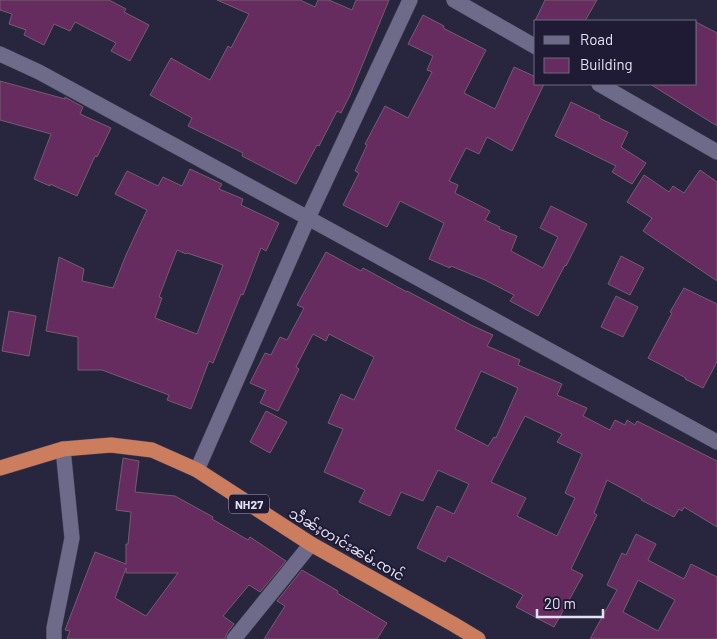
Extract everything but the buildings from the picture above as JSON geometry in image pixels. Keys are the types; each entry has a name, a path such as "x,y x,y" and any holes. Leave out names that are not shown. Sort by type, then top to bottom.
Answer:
{"highway":[{"name":"သဵၼ်ႈတၢင်းၼမ်ႉၸၢင်","path":"0,468 62,449 111,445 152,450 197,470 311,544 478,639"}],"street":[{"path":"197,470 308,218 410,0"},
{"path":"454,0 534,46"},
{"path":"0,54 39,72 717,442"},
{"path":"601,85 717,152"},
{"path":"54,639 54,628 72,538 62,449"},
{"path":"234,639 311,544"}]}
